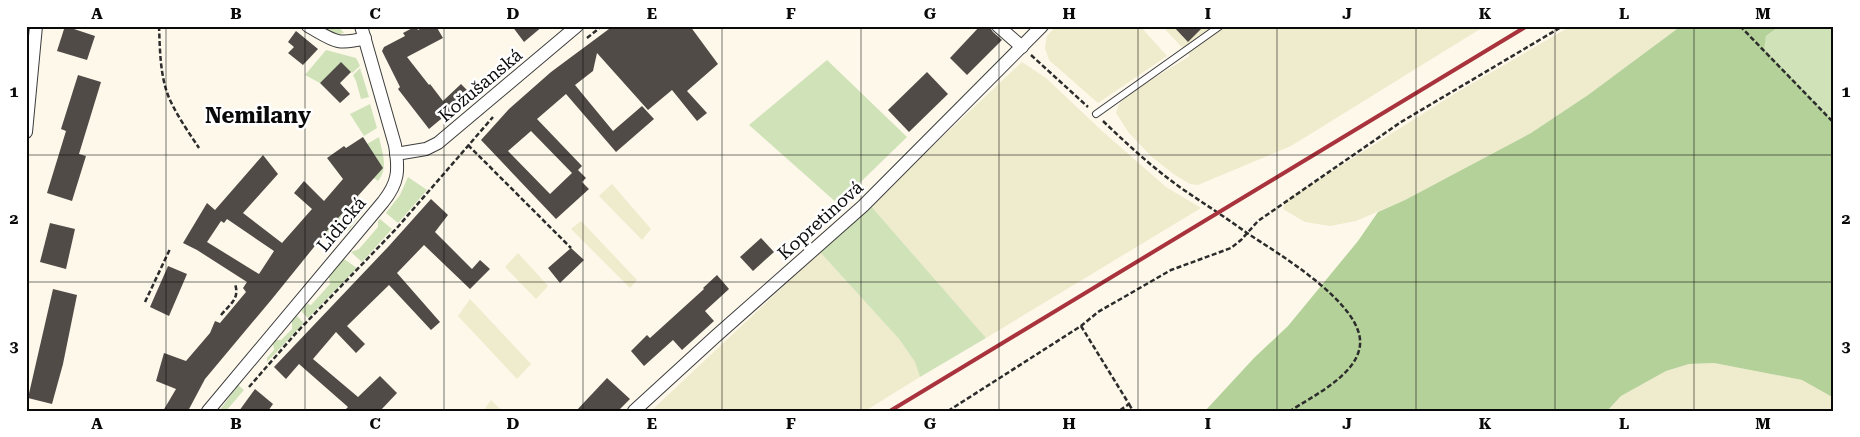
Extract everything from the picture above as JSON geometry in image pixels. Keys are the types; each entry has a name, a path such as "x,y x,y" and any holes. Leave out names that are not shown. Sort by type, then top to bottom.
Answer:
{"street":[{"path":"26,132 36,26"},
{"path":"308,26 331,40 342,42 363,32"},
{"name":"Kožušanská","path":"396,154 426,148 438,143 577,26"},
{"path":"998,26 1022,47"},
{"name":"Kopretinová","path":"634,411 863,206 1042,26"},
{"name":"Lidická","path":"208,411 389,194 395,183 397,175 396,154 363,32"}],"lane":[{"path":"1096,114 1220,26"}],"path":[{"path":"158,26 165,84 170,100 199,148"},
{"path":"586,38 602,26"},
{"path":"948,411 1081,326 1098,312 1171,270 1231,248 1258,221 1401,122 1563,26"},
{"path":"1740,26 1834,123"},
{"path":"1022,47 1140,157 1180,187 1303,270 1343,306 1351,316 1358,331 1360,345 1355,358 1340,379 1290,411"},
{"path":"246,390 297,332 396,229 494,116"},
{"path":"468,145 571,248"},
{"path":"145,302 170,250"},
{"path":"221,316 236,297 238,292 235,284"},
{"path":"1081,326 1133,411"},
{"path":"1119,411 1129,404"}],"shaded area":[{"path":"1056,26 1140,26 1167,56 1098,103 1049,60 1045,48 1047,36"},
{"path":"1162,26 1485,26 1291,146 1198,185 1190,184 1175,175 1153,158 1129,133 1116,113 1119,104 1131,92 1190,56"},
{"path":"1571,26 1681,26 1588,95 1531,133 1405,200 1356,221 1330,226 1305,222 1283,209 1285,201 1454,94"},
{"path":"1022,62 1046,78 1101,130 1166,187 1201,208 986,338 870,205"},
{"path":"612,184 651,229 642,240 599,196"},
{"path":"581,221 637,280 630,288 571,229"},
{"path":"820,252 899,339 915,362 920,377 865,411 651,411"},
{"path":"518,253 548,286 536,299 505,267"},
{"path":"470,299 531,364 517,379 458,316"},
{"path":"1714,363 1802,380 1834,398 1834,411 1607,411 1621,396 1666,371 1689,364"},
{"path":"491,400 502,411 484,410"}],"green space":[{"path":"320,26 338,26 344,33 334,35"},
{"path":"1681,26 1780,26 1766,36 1764,49 1834,123 1834,398 1802,380 1714,363 1689,364 1666,371 1621,396 1607,411 1205,411 1254,358 1288,326 1358,241 1378,212 1405,200 1531,133 1588,95"},
{"path":"1780,26 1834,26 1834,123 1763,49 1766,36"},
{"path":"326,50 356,58 360,66 352,73 341,63 320,83 305,75"},
{"path":"827,60 907,137 838,204 749,125"},
{"path":"360,68 369,97 361,99 353,75"},
{"path":"370,104 377,128 364,136 350,114"},
{"path":"379,137 384,165 378,181 374,178 367,144"},
{"path":"408,177 427,190 398,223 386,213 400,195"},
{"path":"358,196 362,199 328,240 322,236"},
{"path":"366,202 368,205 349,230 342,232"},
{"path":"870,205 986,338 920,377 915,362 899,339 820,252"},
{"path":"380,219 392,229 362,262 351,252 359,249 378,227"},
{"path":"344,259 357,268 308,318 302,310 307,304 311,305 330,284 329,277"},
{"path":"297,316 304,323 267,362 267,358 274,350 273,344 276,340 281,340 292,329 292,321"},
{"path":"238,385 244,390 226,411 219,411"}],"building":[{"path":"65,26 95,36 87,60 57,51"},
{"path":"416,26 418,30 425,26 436,26 443,38 407,57 429,85 443,101 461,84 471,94 429,129 398,89 400,87 382,51 384,47 405,36 403,33"},
{"path":"512,26 543,26 524,42"},
{"path":"613,26 690,26 718,64 687,91 707,113 697,121 672,90 648,110 597,53 593,71 575,85 613,131 642,106 654,119 616,152 566,94 537,119 582,166 578,170 586,178 582,182 589,189 556,219 481,140 509,109 551,72","holes":["531,131 572,173 550,194 508,151"]},
{"path":"980,26 989,26 1002,40 967,75 950,58"},
{"path":"1173,26 1204,26 1188,42"},
{"path":"296,31 318,49 303,65 288,53 294,47 288,42"},
{"path":"341,62 351,72 340,83 350,94 340,103 320,83"},
{"path":"927,72 948,94 909,132 888,110"},
{"path":"78,75 101,82 79,154 86,156 72,201 47,193 66,131 61,129"},
{"path":"363,137 383,168 331,226 205,379 188,411 163,411 176,389 156,381 164,353 186,361 210,333 215,321 220,323 246,292 243,288 247,282 183,243 207,203 215,210 263,155 278,174 243,213 282,243 312,209 294,193 304,181 324,201 343,179 327,158 344,146 346,148","holes":["227,219 274,251 259,274 207,242 221,221 224,223"]},
{"path":"431,199 448,215 435,232 472,269 480,260 490,269 470,289 424,245 397,273 440,322 431,330 389,285 347,326 365,344 356,353 336,332 313,359 358,397 380,376 397,393 380,411 344,411 348,407 299,364 286,379 274,367"},
{"path":"50,223 75,229 66,269 40,262"},
{"path":"761,238 774,252 753,271 740,257"},
{"path":"571,248 584,260 560,283 548,268"},
{"path":"168,266 187,274 169,316 150,307"},
{"path":"717,275 729,289 705,311 714,321 682,350 673,340 644,366 631,351 647,335 650,338"},
{"path":"53,289 77,295 63,364 52,404 28,398"},
{"path":"607,378 630,399 618,411 576,411"},
{"path":"255,389 273,404 268,411 239,411"}],"railway":[{"path":"890,411 1527,26"}],"district":[{"name":"Nemilany","path":"258,115"}]}
